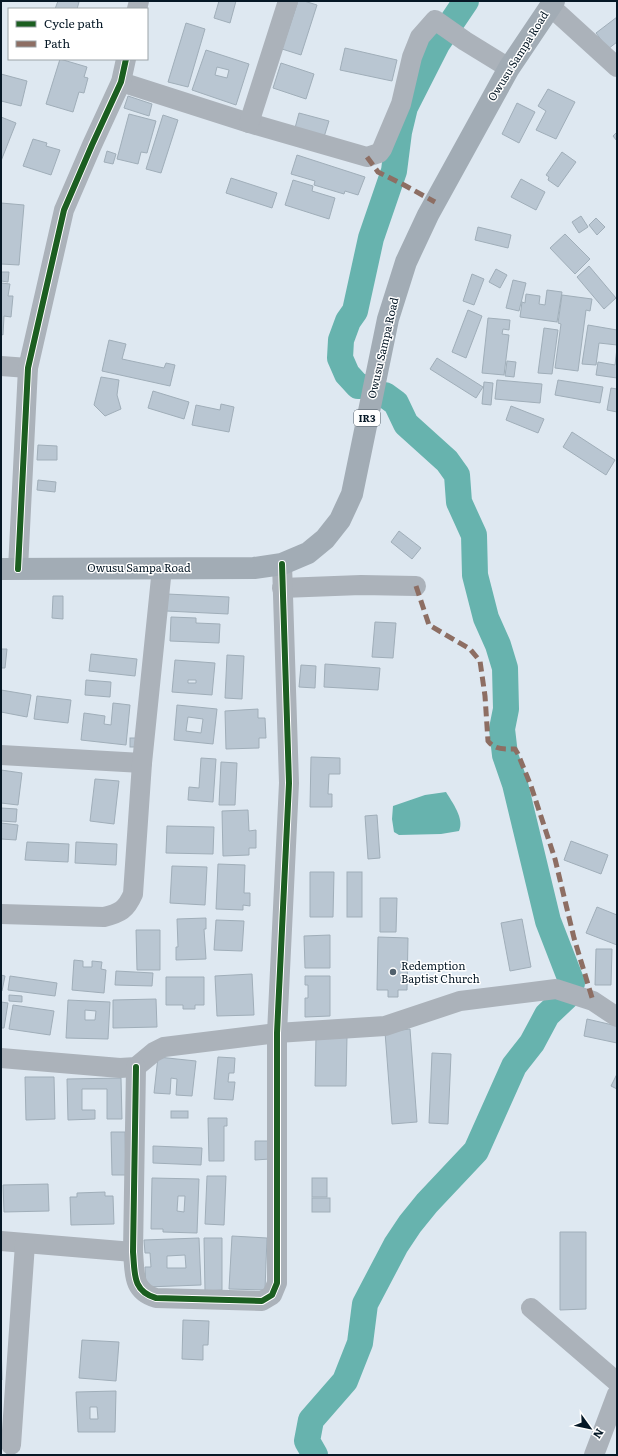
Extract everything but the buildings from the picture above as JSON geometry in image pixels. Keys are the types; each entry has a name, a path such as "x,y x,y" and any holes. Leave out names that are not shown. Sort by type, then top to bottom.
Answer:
{"main road":[{"name":"Owusu Sampa Road","path":"10,569 254,568 282,564 308,553 325,540 340,520 352,494 388,319 406,262 428,215 509,68 552,3"}],"street":[{"path":"250,123 288,1"},
{"path":"552,3 617,67"},
{"path":"121,82 250,123 367,157 378,153 382,149 401,104 412,57 420,37 435,20 465,41 509,68"},
{"path":"10,569 28,368 64,210 92,144 121,82 126,60"},
{"path":"1,366 28,368"},
{"path":"136,1067 133,1252 135,1278 140,1290 147,1295 156,1298 262,1301 272,1294 277,1283 277,1033 289,783 282,564"},
{"path":"1,914 104,917 118,914 128,905 133,894 142,763 162,568"},
{"path":"282,588 361,585 416,586"},
{"path":"1,755 142,763"},
{"path":"1,1058 120,1068 136,1067 154,1052 164,1047 277,1033 385,1026 460,1001 556,989 592,1002 617,1016"},
{"path":"1,1241 133,1252"},
{"path":"11,1445 8,1385 25,1244"},
{"path":"531,1308 617,1382"},
{"path":"594,1455 617,1394"}],"shaded area":[{"path":"446,792 459,816 459,831 441,834 399,835 394,832 392,819 393,806 425,795"}],"waterway":[{"path":"360,386 358,386 347,374 340,358 341,340 348,321 355,311 371,238 394,171 399,132 405,107 437,44 466,1"},
{"path":"385,395 396,403 406,424 447,461 457,475 459,502 474,535 475,575 486,618 498,645 505,668 506,709 502,729 505,755 515,784 548,921 572,983"},
{"path":"315,1455 307,1441 311,1420 345,1381 360,1343 365,1304 396,1245 410,1224 427,1203 476,1151 514,1066 532,1043 547,1015 567,996"}],"marked path":[{"path":"367,157 378,172 435,202"},
{"path":"416,586 429,625 470,649 480,661 485,696 488,741 494,746 503,749 515,749 531,786 555,859 574,938 593,1001"}],"cycle path":[{"path":"18,569 28,368 64,210 121,82 126,60"},
{"path":"136,1067 133,1252 136,1280 139,1286 148,1295 156,1298 262,1301 272,1295 277,1283 277,1033 289,783 282,564"}],"place":[{"name":"Redemption Baptist Church","path":"393,972"}]}
